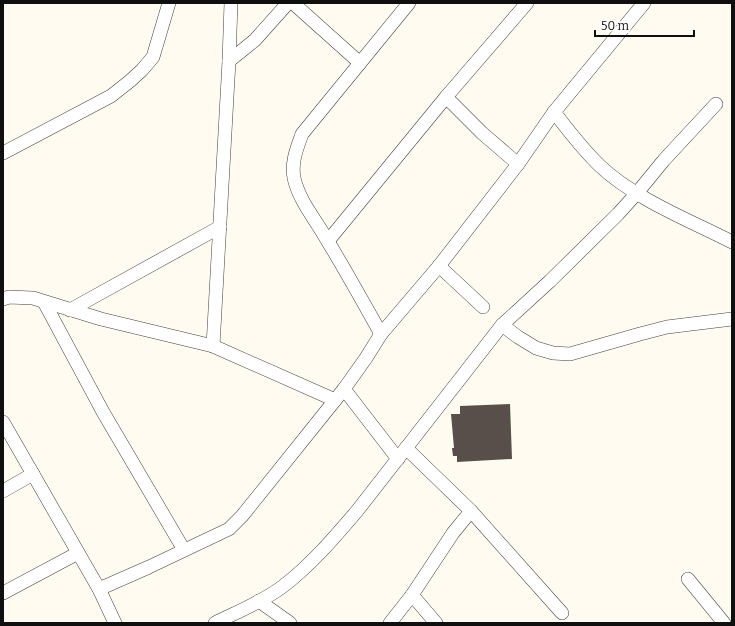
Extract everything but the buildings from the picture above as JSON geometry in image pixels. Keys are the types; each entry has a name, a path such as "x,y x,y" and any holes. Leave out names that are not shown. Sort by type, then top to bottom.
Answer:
{"street":[{"path":"3,153 111,96 130,81 142,70 153,56 168,3"},
{"path":"213,346 230,61 231,3"},
{"path":"230,61 255,40 288,3"},
{"path":"293,3 360,63"},
{"path":"381,334 300,195 294,178 293,164 302,134 409,3"},
{"path":"328,241 446,97 527,3"},
{"path":"99,589 228,529 242,516 344,389 381,334 439,266 518,164 554,112 644,3"},
{"path":"446,97 482,133 518,164"},
{"path":"215,623 259,601 282,587 307,565 352,517 502,325 550,281 618,214 664,160 716,104"},
{"path":"554,112 570,133 600,166 646,199 732,242"},
{"path":"70,310 220,227"},
{"path":"439,266 483,307"},
{"path":"3,299 9,297 33,298 100,320 213,346 335,400"},
{"path":"44,302 103,412 184,550"},
{"path":"502,325 536,348 553,353 570,354 667,327 732,319"},
{"path":"344,389 398,459"},
{"path":"3,422 99,589 116,623"},
{"path":"406,448 471,511 562,613"},
{"path":"3,490 33,474"},
{"path":"390,623 412,595 453,533 471,511"},
{"path":"3,593 78,553"},
{"path":"688,579 724,623"},
{"path":"412,595 436,623"},
{"path":"259,601 290,623"}]}
